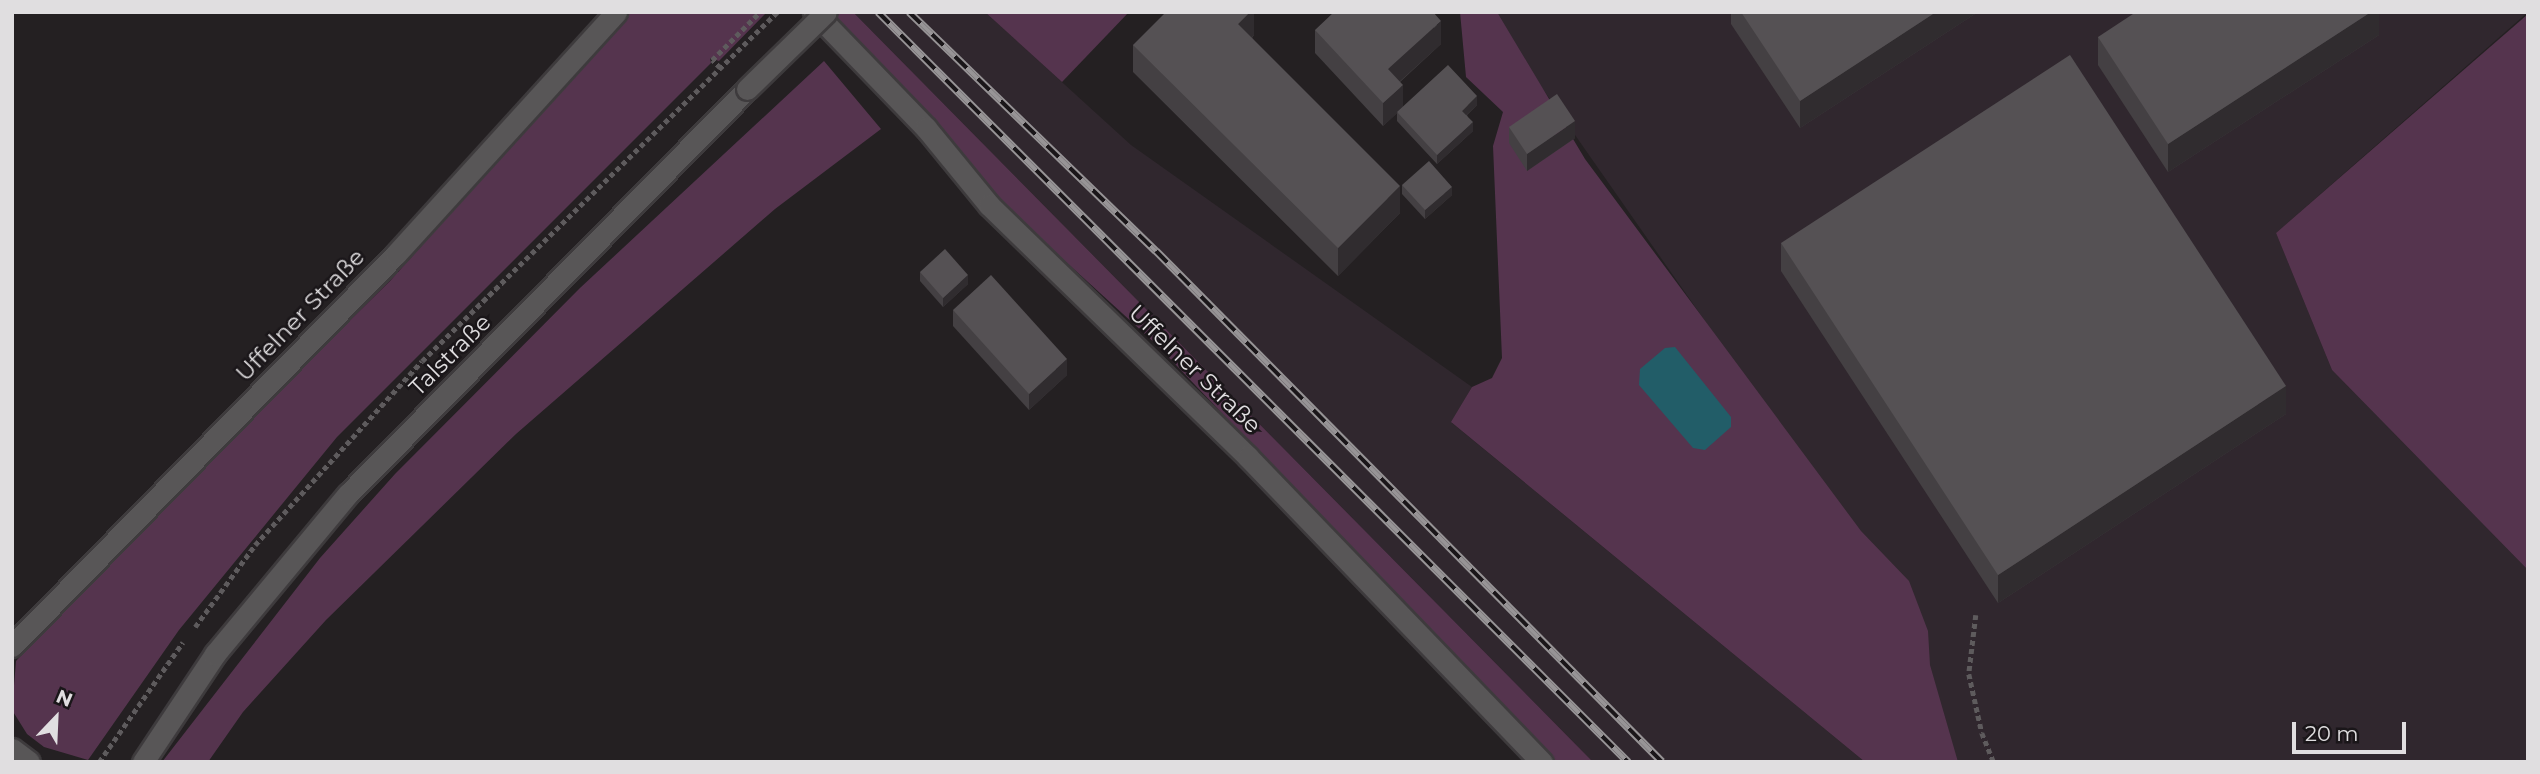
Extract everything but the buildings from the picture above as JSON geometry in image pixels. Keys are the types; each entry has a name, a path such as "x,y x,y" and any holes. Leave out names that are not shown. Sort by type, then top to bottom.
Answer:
{"street":[{"name":"Uffelner Straße","path":"12,646 396,254 616,12"},
{"name":"Uffelner Straße","path":"814,12 926,128 989,205 1248,457 1542,762"},
{"name":"Talstraße","path":"143,762 215,654 348,494 826,12"},
{"path":"12,749 29,762"}],"path":[{"path":"760,12 712,60 721,67 777,12"},
{"path":"1976,615 1969,674 1994,762"}],"shaded area":[{"path":"631,12 767,12 719,61 710,58 711,63 337,437 179,630 88,760 44,747 27,734 12,710 16,661 115,552 390,281"},
{"path":"827,12 853,12 1593,762 1553,762 1157,345 1009,210 875,57"},
{"path":"853,12 985,12 1131,145 1472,387 1452,423 1865,762 1593,762"},
{"path":"985,12 1129,12 1062,82"},
{"path":"1460,12 1497,12 1585,159 1861,531 1909,581 1928,631 1930,665 1958,762 1865,762 1451,422 1472,387 1492,378 1502,358 1493,146 1503,112 1466,77"},
{"path":"1489,12 2528,12 2276,233 2332,370 2528,570 2528,762 1959,762 1916,717 1812,474"},
{"path":"2528,14 2528,570 2332,370 2276,233"},
{"path":"824,61 881,129 775,209 516,434 326,620 243,712 208,762 162,762 320,558 395,474 580,288"}],"water":[{"path":"1675,347 1731,417 1731,427 1705,450 1693,448 1639,385 1640,369 1665,348"}],"railway":[{"path":"878,12 1628,762"},
{"path":"909,12 1156,251 1662,762"}]}
